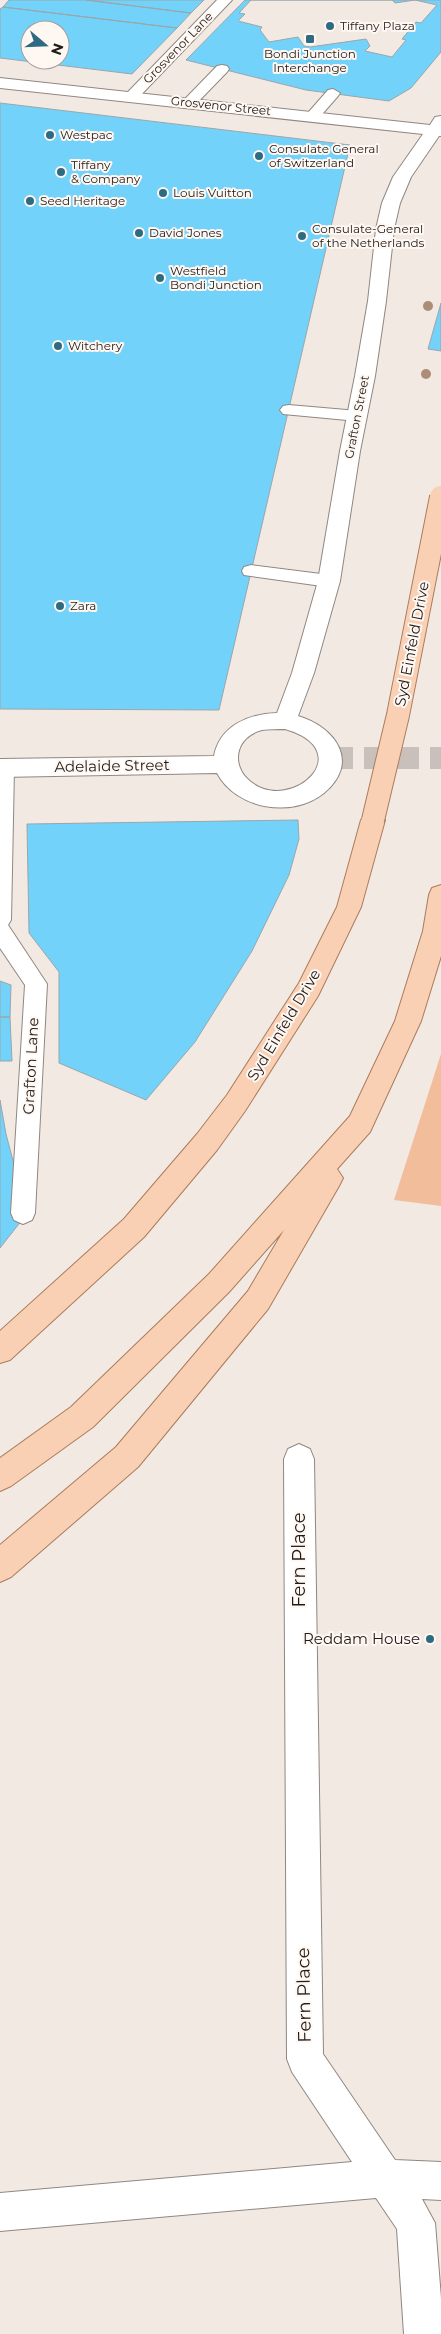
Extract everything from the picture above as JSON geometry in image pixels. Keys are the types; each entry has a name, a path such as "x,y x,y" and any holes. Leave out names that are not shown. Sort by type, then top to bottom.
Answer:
{"main road":[{"name":"Syd Einfeld Drive","path":"0,1350 134,1228 207,1142 236,1103 309,989 350,907 398,715 441,497"},
{"path":"0,1566 127,1457 258,1300 360,1124 408,1021 436,931 441,894"},
{"path":"0,1476 82,1417 212,1290 360,1124"}],"street":[{"name":"Grosvenor Street","path":"0,83 312,117 439,128"},
{"name":"Grafton Street","path":"284,721 303,673 329,581 377,301 385,229 402,177 439,128"},
{"path":"284,721 302,725 316,733 327,745 331,758 328,771 324,780 312,790 295,796 270,798 253,794 238,785 228,773 225,764 226,750 233,738 245,728 262,722 284,721"},
{"name":"Adelaide Street","path":"2,768 225,764"},
{"name":"Fern Place","path":"298,1459 305,2059 416,2223 424,2334"},
{"path":"0,2212 387,2178 441,2180"}],"lane":[{"name":"Grosvenor Lane","path":"132,96 225,0"},
{"path":"189,103 222,69"},
{"path":"312,117 332,93"},
{"path":"288,410 358,416"},
{"path":"251,571 329,581"},
{"path":"0,920 2,768"},
{"name":"Grafton Lane","path":"0,930 36,984 23,1213"}],"shaded area":[{"path":"441,1054 441,1206 394,1200"}],"building":[{"path":"9,0 86,0 191,13 177,28 3,7"},
{"path":"86,0 204,0 191,13"},
{"name":"Tiffany Plaza","path":"245,0 441,0 441,52 411,88 389,101 306,90 186,60"},
{"path":"251,0 392,0 395,3 415,0 437,5 421,23 416,22 402,39 406,40 392,57 365,51 370,46 366,39 310,47 304,46 298,37 269,42 260,30 262,27 238,21 245,14 239,13"},
{"path":"3,7 177,28 132,74 70,66 70,20 20,20 20,60 0,58 0,9"},
{"name":"Westfield Bondi Junction","path":"0,103 350,145 219,710 0,709"},
{"path":"441,303 441,351 428,349"},
{"path":"298,820 299,839 289,875 252,951 195,1042 146,1100 59,1063 59,972 29,933 27,824"},
{"path":"0,981 11,985 10,1017 0,1017"},
{"path":"0,1017 10,1017 12,1061 0,1061"},
{"path":"0,1100 6,1134 22,1195 22,1220 0,1248"}],"tunnel":[{"path":"331,758 441,758"}],"place":[{"name":"Tiffany Plaza","path":"330,26"},
{"name":"Bondi Junction Interchange","path":"310,39"},
{"name":"Westpac","path":"50,135"},
{"name":"Consulate General of Switzerland","path":"259,156"},
{"name":"Tiffany & Company","path":"61,172"},
{"name":"Louis Vuitton","path":"163,193"},
{"name":"Seed Heritage","path":"30,201"},
{"name":"David Jones","path":"139,233"},
{"name":"Consulate-General of the Netherlands","path":"302,236"},
{"name":"Westfield Bondi Junction","path":"160,278"},
{"name":"Witchery","path":"58,346"},
{"name":"Zara","path":"60,606"},
{"name":"Reddam House","path":"430,1639"}]}
